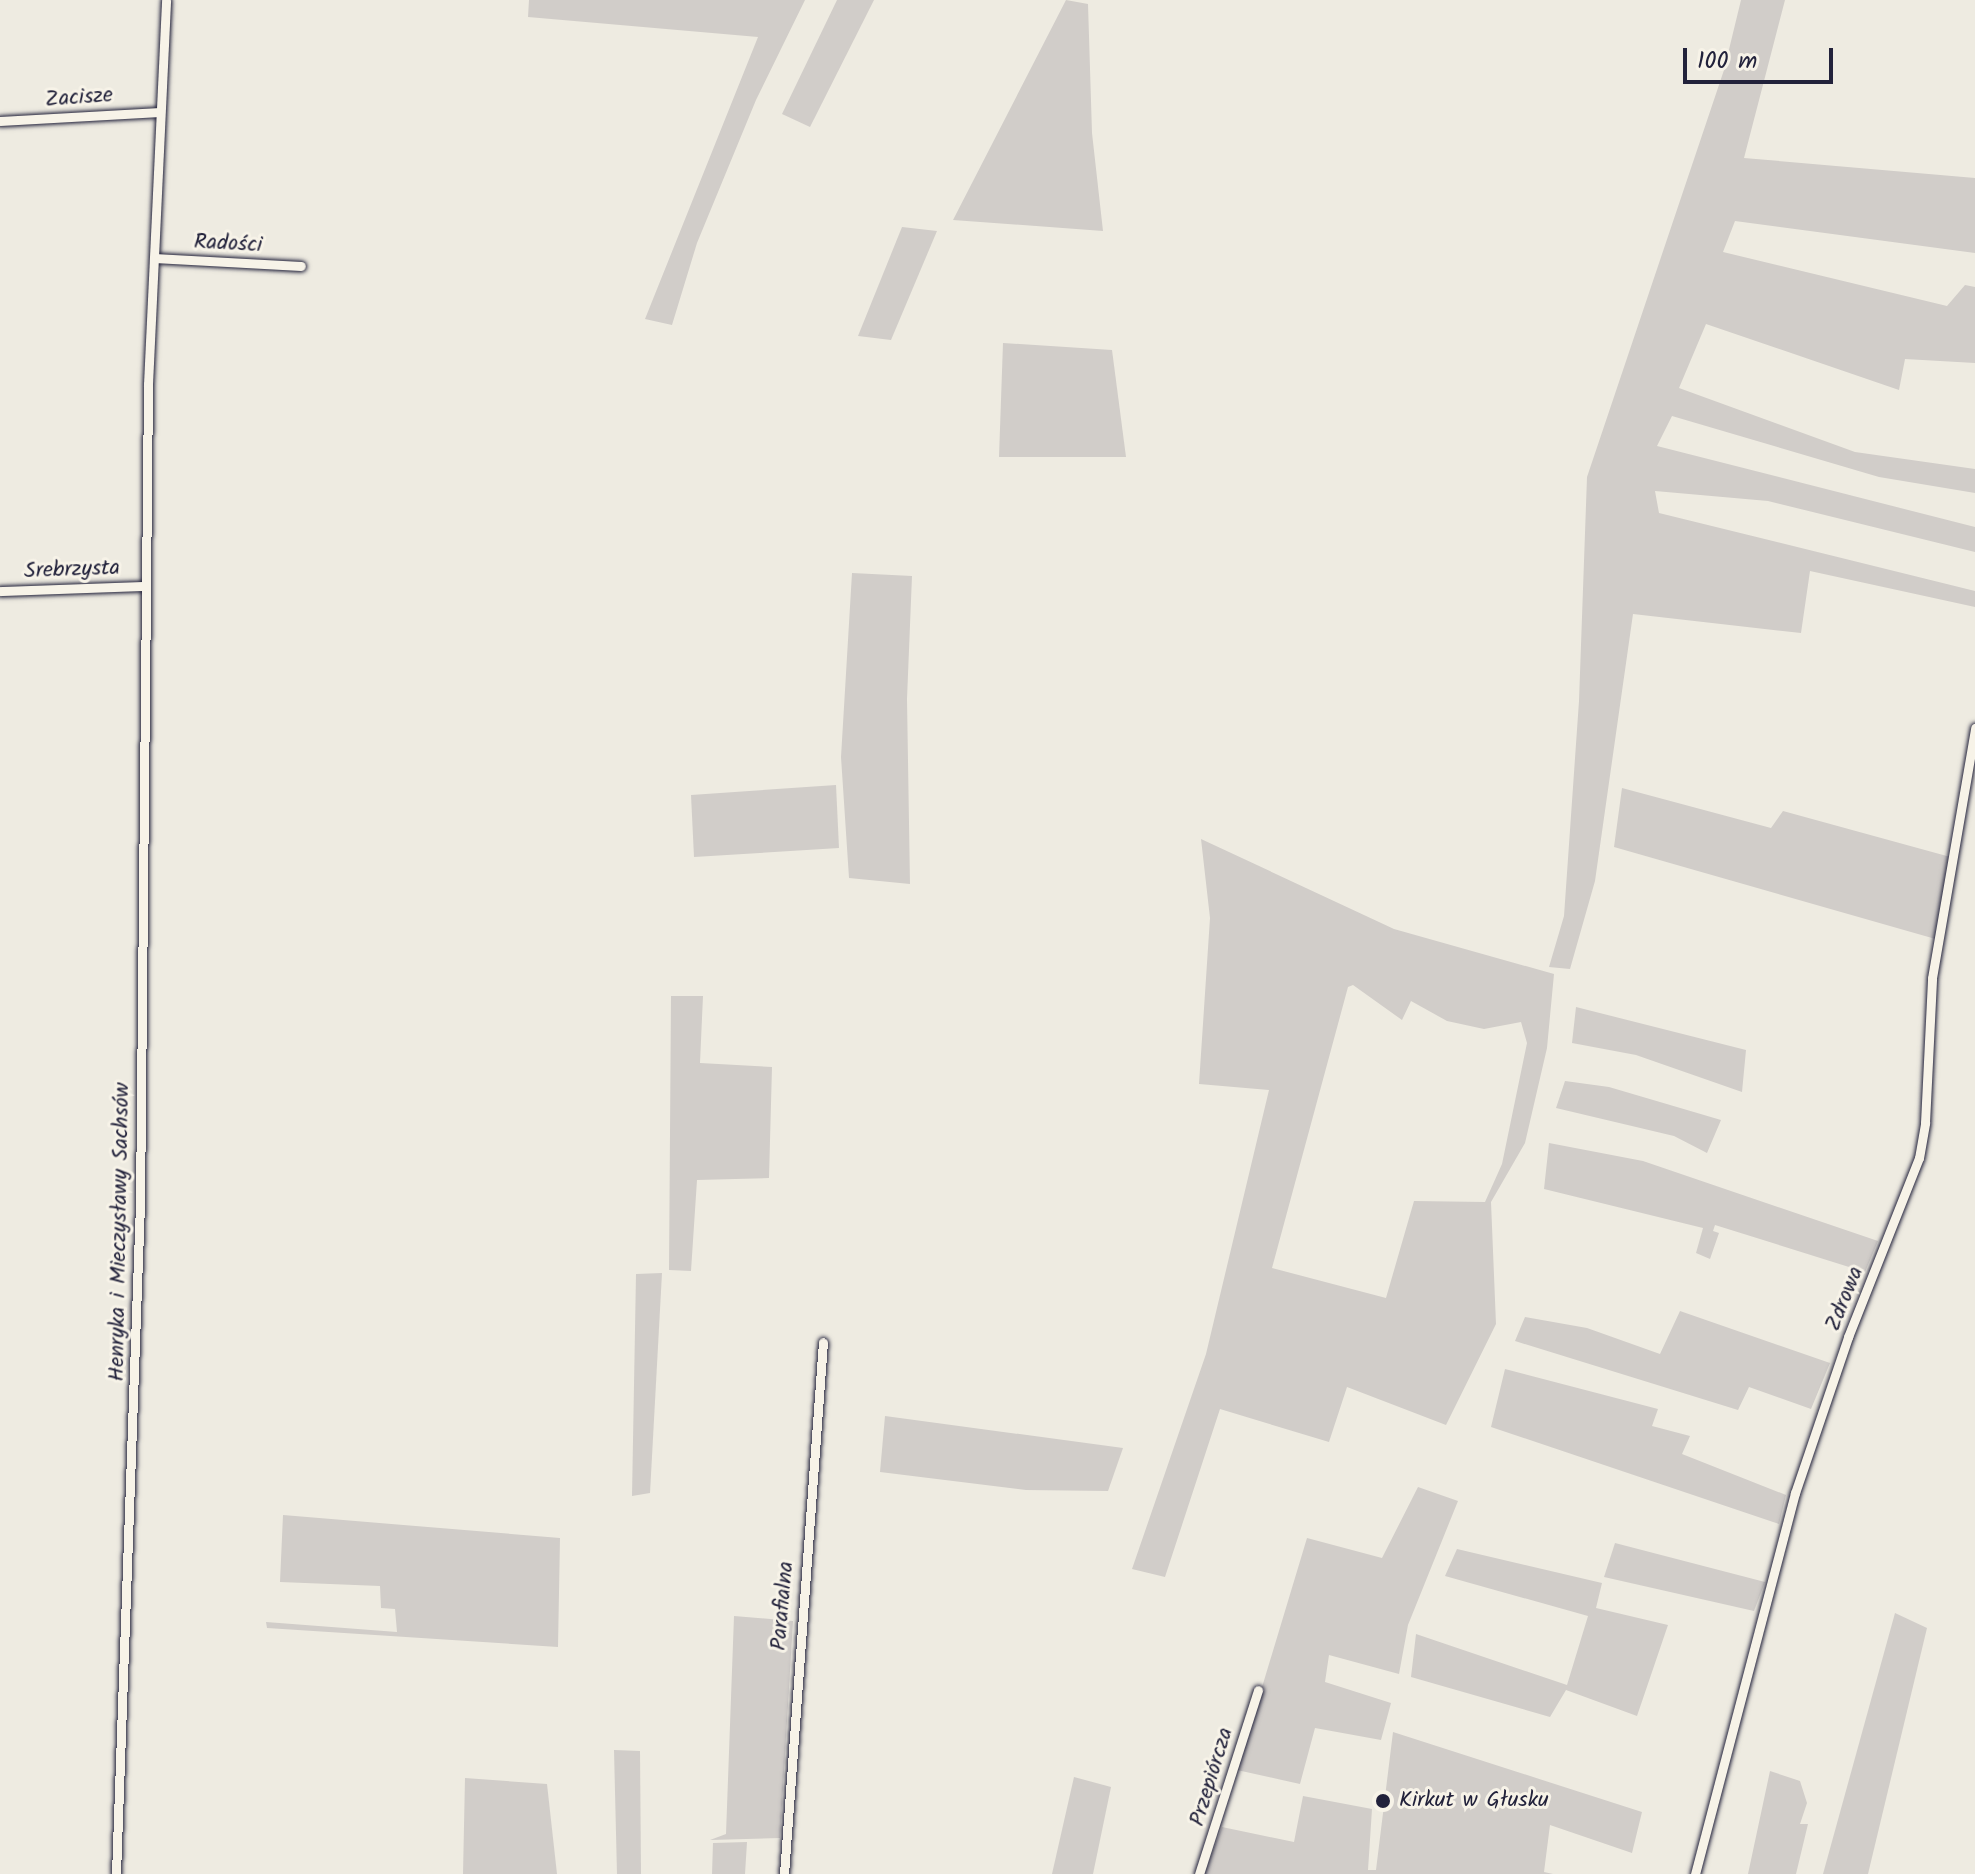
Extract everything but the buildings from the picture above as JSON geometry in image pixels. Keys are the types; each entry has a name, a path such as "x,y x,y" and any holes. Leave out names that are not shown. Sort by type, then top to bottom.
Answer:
{"street":[{"name":"Henryka i Mieczysławy Sachsów","path":"116,1874 140,1217 145,588 154,258 166,0"},
{"name":"Zacisze","path":"0,121 160,112"},
{"name":"Radości","path":"154,258 301,266"},
{"name":"Srebrzysta","path":"0,591 145,588"},
{"name":"Zdrowa","path":"1695,1874 1795,1493 1848,1337 1919,1158 1925,1123 1932,978 1975,728"},
{"name":"Parafialna","path":"784,1874 823,1342"},
{"name":"Przepiórcza","path":"1199,1874 1258,1690"}],"shaded area":[{"path":"529,0 805,0 756,100 697,243 672,325 645,319 758,37 528,17"},
{"path":"837,0 874,0 810,127 782,114"},
{"path":"1066,0 1088,4 1092,133 1103,231 953,220"},
{"path":"1741,0 1785,0 1744,158 1975,178 1975,253 1735,221 1723,252 1947,306 1965,285 1975,287 1975,363 1905,359 1899,390 1706,324 1679,388 1855,452 1975,469 1975,493 1879,477 1672,416 1657,446 1975,527 1975,552 1768,501 1655,491 1659,513 1975,591 1975,607 1810,571 1801,633 1633,614 1595,881 1570,969 1549,967 1564,916 1579,701 1587,477 1724,70"},
{"path":"902,227 937,231 891,340 858,336"},
{"path":"1003,343 1112,350 1126,457 999,457"},
{"path":"852,573 912,576 907,699 910,884 849,878 841,757"},
{"path":"836,785 839,848 694,857 691,795"},
{"path":"1622,788 1771,828 1783,811 1954,858 1939,940 1614,847"},
{"path":"1201,839 1394,929 1554,974 1547,1048 1525,1143 1491,1202 1496,1324 1446,1425 1347,1387 1329,1442 1220,1409 1165,1577 1132,1569 1206,1354 1269,1090 1199,1084 1210,918","holes":["1353,985 1402,1020 1411,1001 1447,1021 1484,1029 1521,1022 1527,1043 1502,1164 1485,1202 1414,1201 1386,1298 1272,1268 1348,987"]},
{"path":"671,996 703,996 700,1063 772,1067 769,1178 697,1180 691,1271 669,1270"},
{"path":"1576,1007 1746,1050 1742,1092 1636,1055 1572,1043"},
{"path":"1565,1081 1609,1087 1721,1120 1707,1153 1674,1136 1556,1108"},
{"path":"1549,1143 1643,1161 1878,1241 1865,1272 1715,1225 1713,1231 1719,1233 1710,1259 1696,1253 1703,1228 1544,1189"},
{"path":"662,1273 650,1493 632,1496 636,1274"},
{"path":"1680,1311 1830,1363 1811,1409 1749,1387 1738,1410 1515,1341 1525,1317 1587,1328 1660,1354"},
{"path":"1505,1369 1658,1409 1652,1426 1690,1436 1682,1454 1786,1495 1779,1524 1491,1427"},
{"path":"885,1416 1123,1448 1108,1491 1026,1490 880,1472"},
{"path":"1418,1487 1458,1501 1408,1625 1399,1674 1329,1655 1325,1682 1391,1703 1381,1740 1315,1728 1300,1784 1237,1770 1307,1538 1382,1558"},
{"path":"283,1515 560,1538 558,1647 267,1628 266,1622 397,1632 395,1609 381,1608 380,1586 280,1582"},
{"path":"1615,1543 1765,1582 1754,1611 1604,1577"},
{"path":"1457,1549 1602,1583 1596,1608 1668,1625 1637,1716 1566,1690 1550,1717 1411,1677 1416,1634 1567,1685 1588,1616 1445,1576"},
{"path":"1895,1613 1927,1628 1868,1874 1823,1874"},
{"path":"734,1616 793,1621 780,1838 710,1840 726,1834"},
{"path":"1393,1732 1642,1812 1632,1853 1550,1825 1544,1872 1553,1874 1204,1874 1222,1827 1294,1842 1303,1796 1372,1809 1368,1870 1376,1870"},
{"path":"614,1750 640,1751 641,1874 617,1874"},
{"path":"1770,1771 1800,1781 1807,1803 1800,1824 1808,1824 1796,1874 1748,1874"},
{"path":"1074,1777 1111,1787 1093,1874 1052,1874"},
{"path":"465,1778 547,1784 557,1874 463,1874"},
{"path":"747,1842 745,1874 712,1874 713,1843"}],"place":[{"name":"Kirkut w Głusku","path":"1383,1801"}]}
